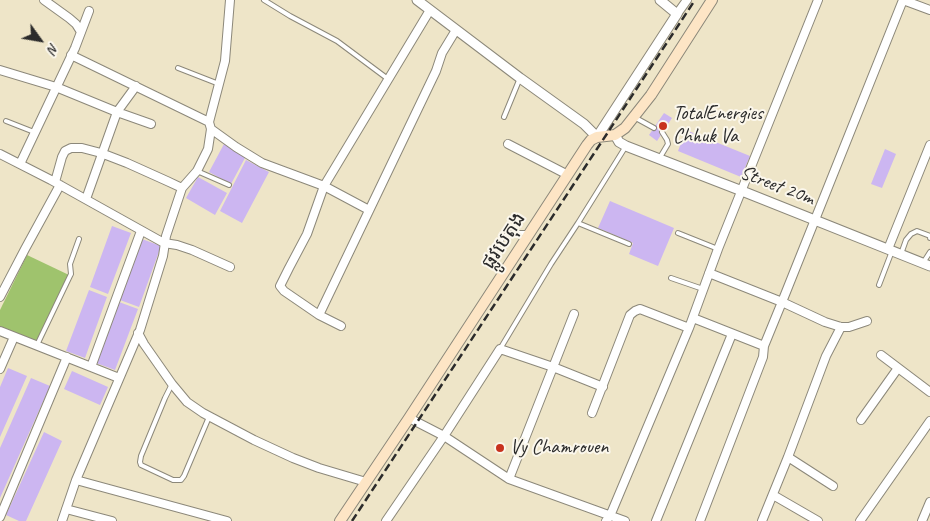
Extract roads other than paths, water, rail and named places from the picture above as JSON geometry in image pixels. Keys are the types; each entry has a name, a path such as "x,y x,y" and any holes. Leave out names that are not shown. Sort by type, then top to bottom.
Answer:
{"main road":[{"path":"597,136 615,135 625,128 651,94 712,0"},
{"name":"ផ្លូវបេតុង","path":"340,521 587,145 597,136"}],"street":[{"path":"44,0 70,18 81,32"},
{"path":"62,521 76,480 138,333 182,188 197,170 208,149 210,125 225,61 230,0"},
{"path":"416,0 584,124 597,136 687,0"},
{"path":"660,0 677,14"},
{"path":"608,518 689,328 718,249 818,0"},
{"path":"700,521 763,357 764,346 903,0 930,10"},
{"path":"341,326 319,315 284,291 280,286 307,234 324,186 430,10"},
{"path":"20,164 71,55 89,11"},
{"path":"319,315 436,71 442,53 456,30"},
{"path":"71,55 136,86 210,125 236,147 262,163 324,186 369,210"},
{"path":"0,70 56,87 151,124"},
{"path":"86,199 117,112 136,86"},
{"name":"Street 20m","path":"615,135 619,142 626,146 927,264"},
{"path":"508,144 568,175"},
{"path":"894,251 930,145"},
{"path":"0,298 57,183 65,151 71,148 82,148 101,153 182,188"},
{"path":"0,154 57,183 164,243 192,250 230,267"},
{"path":"91,367 141,231"},
{"path":"709,273 841,327 850,327 866,321"},
{"path":"592,413 630,315 634,310 640,310 689,328"},
{"path":"509,479 574,314"},
{"path":"693,318 764,346"},
{"path":"762,521 826,356 841,327"},
{"path":"0,331 119,378"},
{"path":"138,333 172,384 188,402 209,417 293,458 366,482"},
{"path":"656,521 732,334"},
{"path":"0,369 14,337"},
{"path":"386,521 500,349 603,387"},
{"path":"881,355 930,392"},
{"path":"0,517 67,358"},
{"path":"861,420 898,368"},
{"path":"409,418 444,436 509,479 608,518 625,521"},
{"path":"860,521 930,421"},
{"path":"788,457 833,486"},
{"path":"76,480 227,521"},
{"path":"773,495 818,521"},
{"path":"922,521 930,502"},
{"path":"66,509 112,521"}],"lane":[{"path":"264,0 337,41 388,79"},
{"path":"178,68 219,84"},
{"path":"504,117 520,78"},
{"path":"634,117 654,128"},
{"path":"6,121 34,132"},
{"path":"659,159 668,144 662,132"},
{"path":"500,349 626,146"},
{"path":"197,170 229,185"},
{"path":"578,223 629,244"},
{"path":"879,285 894,251 911,234 917,231 930,238"},
{"path":"502,276 493,257 502,239 509,233 530,233"},
{"path":"678,233 718,249"},
{"path":"37,346 71,274 70,264 79,239"},
{"path":"927,264 930,252"},
{"path":"671,278 703,290"},
{"path":"172,384 140,456 141,466 173,480 181,480 209,417"}],"railway":[{"path":"352,521 695,0"}],"place":[{"name":"TotalEnergies Chhuk Va","path":"663,126"},
{"name":"Vy Chamrouen","path":"500,448"}]}
